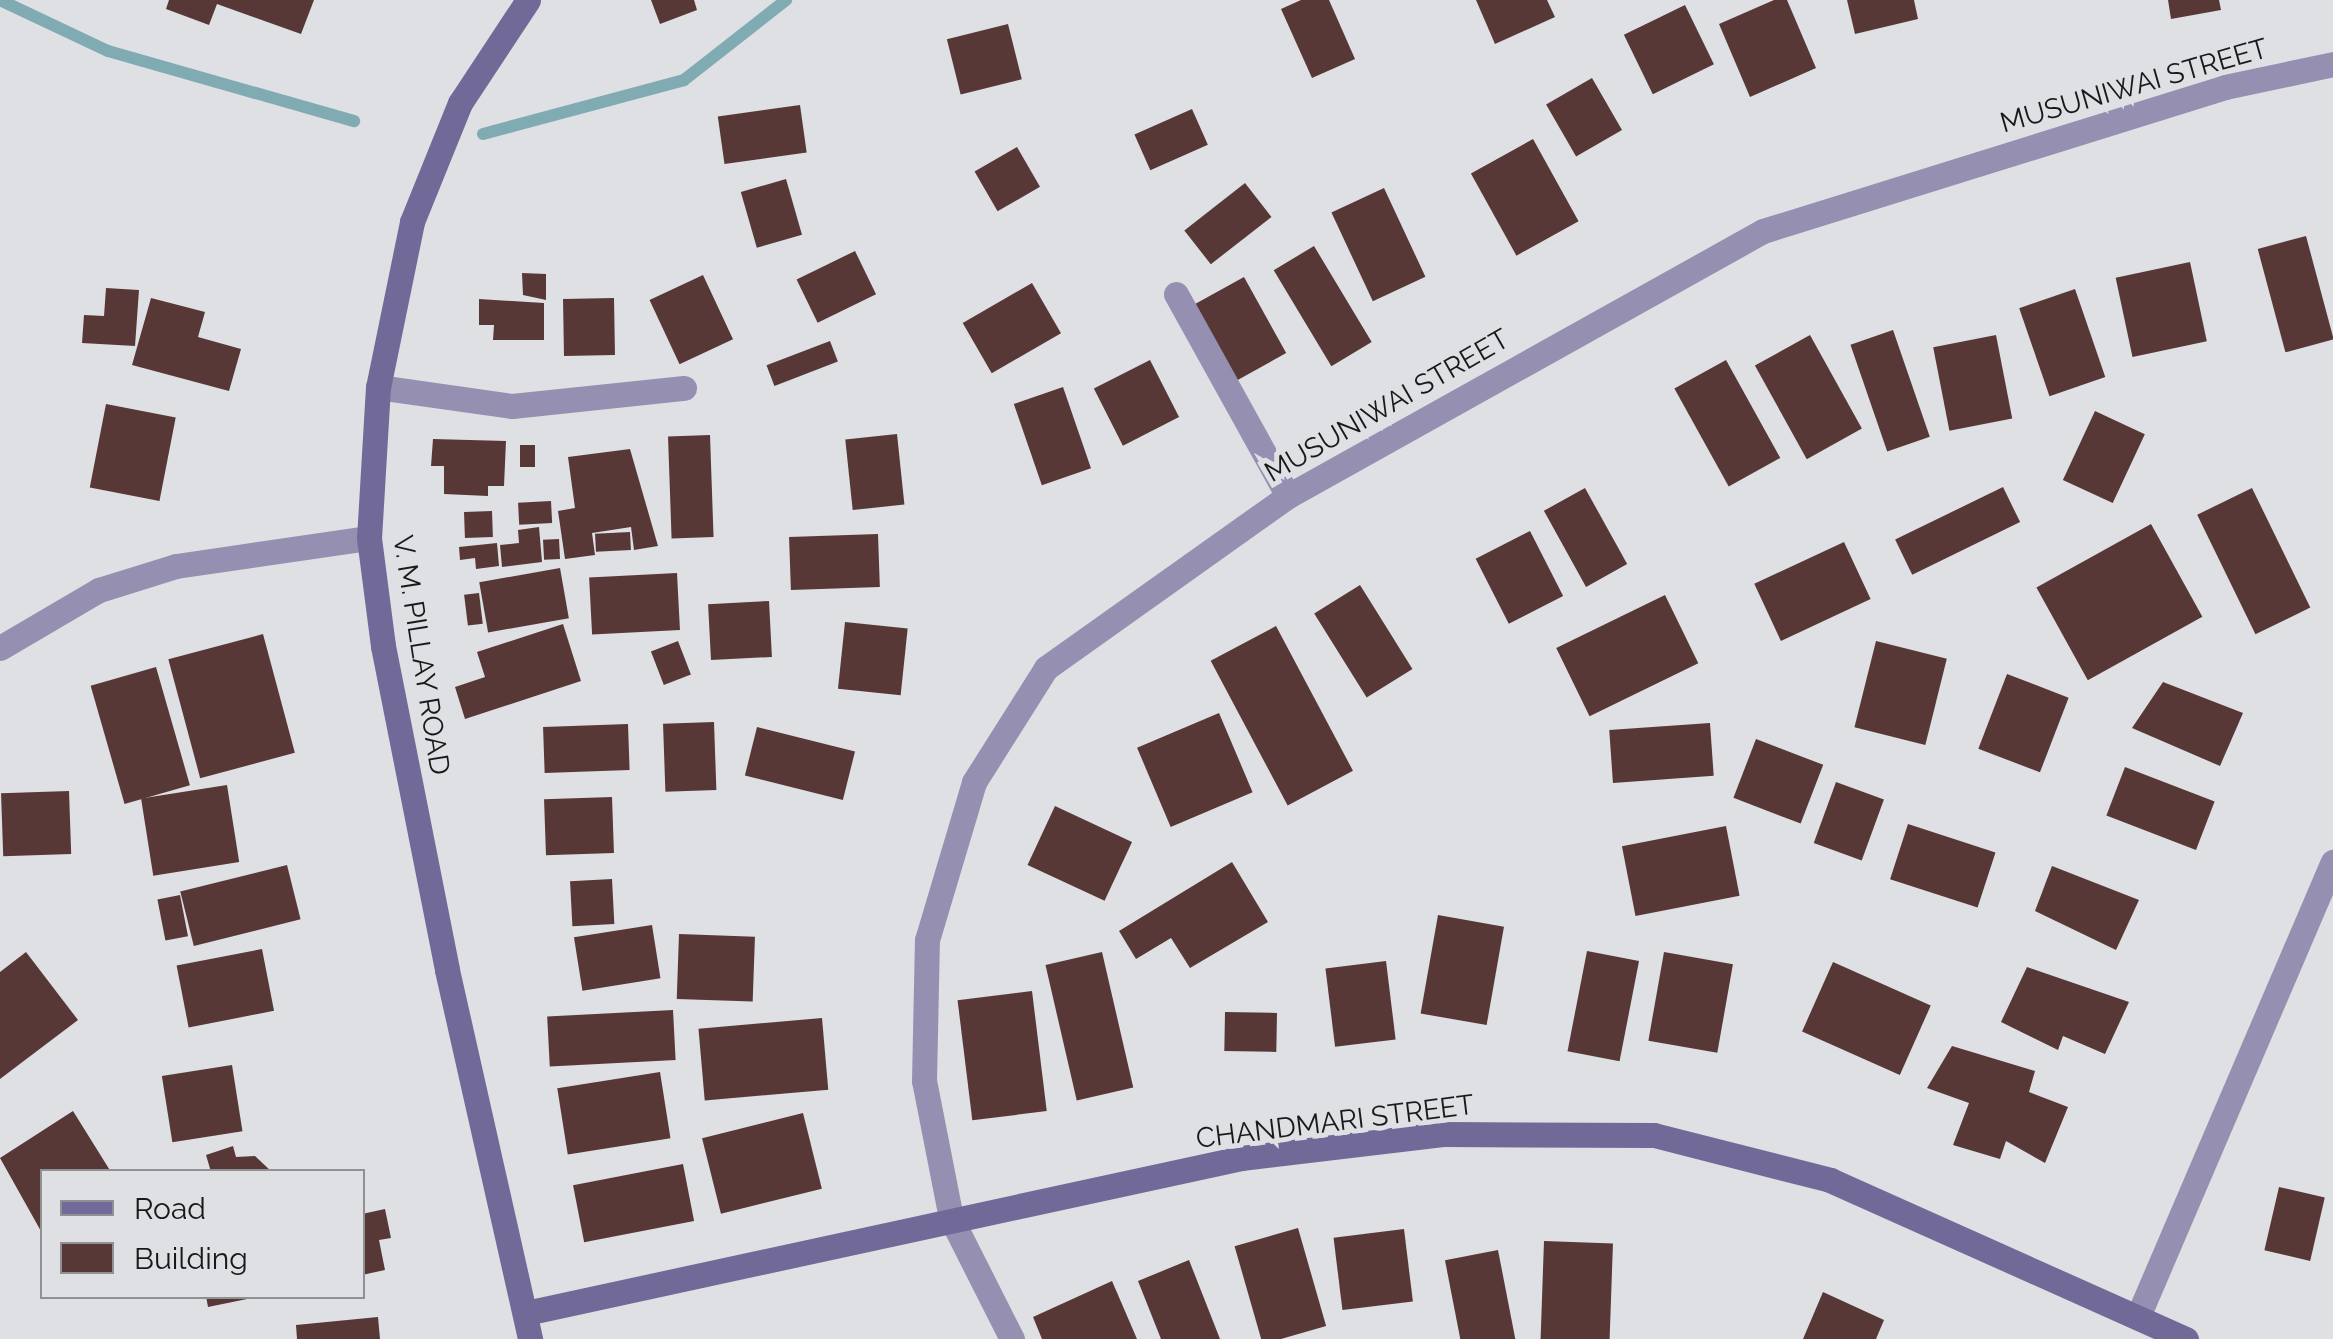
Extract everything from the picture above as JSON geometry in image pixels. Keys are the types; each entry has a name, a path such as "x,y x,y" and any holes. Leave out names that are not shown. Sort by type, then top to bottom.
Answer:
{"street":[{"name":"V. M. PILLAY ROAD","path":"528,0 460,103 412,222 378,387 370,538 383,646 447,970 530,1339"},
{"name":"MUSUNIWAI STREET","path":"1012,1339 951,1218 924,1081 927,940 974,782 1046,668 1288,496 1763,230 2225,87 2333,64"},
{"path":"1176,294 1288,496"},
{"path":"378,387 512,406 684,388"},
{"path":"0,648 99,590 176,566 370,538"},
{"path":"2139,1314 2333,862"},
{"name":"CHANDMARI STREET","path":"526,1313 1240,1158 1406,1138 1654,1135 1830,1180 2139,1314 2186,1339"}],"building":[{"path":"169,0 314,0 301,34 217,4 209,25 166,9"},
{"path":"651,0 694,0 697,10 660,24"},
{"path":"1301,0 1329,0 1355,59 1312,78 1281,9"},
{"path":"1476,0 1547,0 1555,17 1495,44"},
{"path":"1774,0 1787,0 1816,68 1750,97 1719,24"},
{"path":"1847,0 1914,0 1918,19 1855,34"},
{"path":"2168,0 2219,0 2221,10 2171,19"},
{"path":"1685,5 1714,64 1653,94 1624,35"},
{"path":"1008,24 1022,79 961,95 947,39"},
{"path":"1592,78 1622,130 1576,156 1546,104"},
{"path":"800,105 807,153 724,164 718,117"},
{"path":"1192,109 1208,145 1150,170 1134,135"},
{"path":"1533,139 1579,221 1516,256 1471,173"},
{"path":"1017,147 1040,187 998,211 975,172"},
{"path":"786,179 802,235 757,248 741,192"},
{"path":"1245,183 1271,217 1211,264 1184,230"},
{"path":"1384,188 1425,277 1373,301 1331,213"},
{"path":"2306,236 2333,340 2285,352 2258,249"},
{"path":"1314,246 1372,342 1331,366 1274,270"},
{"path":"855,251 876,294 818,323 797,279"},
{"path":"2190,262 2207,341 2133,357 2116,278"},
{"path":"522,273 546,274 546,300 523,295"},
{"path":"703,275 733,339 680,364 650,300"},
{"path":"1244,277 1286,353 1235,381 1193,305"},
{"path":"1032,283 1061,333 992,373 963,323"},
{"path":"106,288 139,290 135,346 82,343 84,315 104,316"},
{"path":"2075,289 2105,377 2049,396 2019,308"},
{"path":"151,298 205,312 198,337 241,349 229,391 132,365"},
{"path":"614,298 615,355 564,356 563,299"},
{"path":"479,299 544,303 544,340 493,340 494,325 479,325"},
{"path":"1893,330 1930,437 1887,451 1850,345"},
{"path":"1810,335 1862,429 1807,459 1755,366"},
{"path":"1996,335 2012,418 1949,431 1933,347"},
{"path":"830,341 838,362 774,386 767,365"},
{"path":"1150,360 1179,417 1123,446 1094,389"},
{"path":"1726,360 1780,458 1729,487 1674,389"},
{"path":"1063,387 1091,468 1042,485 1014,404"},
{"path":"106,404 176,418 159,501 90,487"},
{"path":"2095,411 2145,434 2113,503 2063,480"},
{"path":"897,434 904,505 853,510 845,439"},
{"path":"710,435 714,537 672,538 668,436"},
{"path":"433,439 506,441 504,486 488,486 488,496 444,494 444,466 431,466"},
{"path":"520,445 535,445 535,467 520,467"},
{"path":"630,449 658,546 634,550 631,527 592,533 595,555 565,559 558,511 575,508 568,457"},
{"path":"2003,487 2020,522 1912,575 1895,540"},
{"path":"1585,488 1627,564 1586,587 1544,511"},
{"path":"2252,488 2310,608 2255,634 2197,515"},
{"path":"551,501 552,523 519,525 518,503"},
{"path":"492,511 493,537 465,538 464,512"},
{"path":"2151,524 2202,617 2088,680 2036,588"},
{"path":"539,527 542,562 502,567 500,545 519,543 518,530"},
{"path":"1530,531 1563,596 1509,624 1476,559"},
{"path":"630,532 631,550 596,552 595,534"},
{"path":"878,534 880,587 791,590 789,537"},
{"path":"559,539 560,559 544,560 543,540"},
{"path":"1844,542 1871,599 1781,641 1754,584"},
{"path":"497,543 499,566 476,569 475,558 460,560 459,547"},
{"path":"560,568 569,618 488,632 479,582"},
{"path":"677,573 680,630 592,635 589,578"},
{"path":"1360,585 1412,669 1367,698 1314,614"},
{"path":"479,593 483,624 468,626 464,595"},
{"path":"1665,595 1698,663 1590,716 1556,648"},
{"path":"769,601 772,657 711,660 708,604"},
{"path":"845,622 908,629 901,695 838,689"},
{"path":"563,624 581,681 465,719 455,687 485,677 477,652"},
{"path":"1276,626 1353,771 1288,806 1211,661"},
{"path":"263,634 295,753 200,778 168,659"},
{"path":"678,641 691,675 664,685 651,651"},
{"path":"1876,641 1947,659 1925,745 1854,727"},
{"path":"156,667 190,785 125,804 91,686"},
{"path":"2007,674 2069,698 2040,772 1978,749"},
{"path":"2163,682 2243,713 2220,766 2132,728"},
{"path":"1219,713 1253,792 1171,827 1137,748"},
{"path":"714,722 716,790 665,792 663,724"},
{"path":"1710,723 1714,776 1613,783 1609,730"},
{"path":"628,724 630,770 545,773 543,727"},
{"path":"757,727 855,751 843,800 745,776"},
{"path":"1756,739 1823,765 1801,824 1733,798"},
{"path":"2125,767 2215,801 2196,850 2106,816"},
{"path":"1836,782 1884,799 1862,861 1814,843"},
{"path":"227,785 239,862 153,876 141,799"},
{"path":"69,791 71,854 3,856 1,793"},
{"path":"612,797 614,853 546,855 544,799"},
{"path":"1055,806 1132,842 1105,901 1028,865"},
{"path":"1908,824 1995,852 1978,908 1890,879"},
{"path":"1726,826 1740,896 1635,916 1622,846"},
{"path":"1232,862 1268,922 1190,968 1171,938 1136,959 1119,931"},
{"path":"287,865 301,919 194,946 180,892"},
{"path":"2052,866 2139,900 2116,950 2035,911"},
{"path":"612,879 614,924 572,926 570,881"},
{"path":"180,895 188,936 165,941 157,899"},
{"path":"1438,915 1504,927 1487,1025 1421,1013"},
{"path":"652,925 660,978 582,991 574,937"},
{"path":"679,934 755,937 753,1002 677,999"},
{"path":"262,949 274,1011 189,1027 177,966"},
{"path":"1587,951 1639,961 1620,1061 1568,1051"},
{"path":"26,952 78,1020 0,1079 0,972"},
{"path":"1102,952 1133,1087 1077,1100 1045,965"},
{"path":"1664,952 1733,964 1717,1053 1648,1041"},
{"path":"1386,961 1396,1039 1335,1047 1325,968"},
{"path":"1833,962 1931,1006 1900,1075 1802,1031"},
{"path":"2027,967 2129,1002 2105,1054 2063,1036 2058,1050 2001,1022"},
{"path":"1032,991 1047,1111 972,1120 958,1000"},
{"path":"673,1010 676,1060 550,1067 547,1017"},
{"path":"1225,1012 1277,1013 1276,1052 1224,1051"},
{"path":"822,1018 828,1090 705,1101 698,1029"},
{"path":"1952,1046 2035,1071 2029,1092 2068,1107 2045,1163 2006,1141 2000,1159 1953,1145 1969,1103 1927,1088"},
{"path":"232,1065 242,1131 172,1142 162,1076"},
{"path":"660,1072 670,1138 568,1154 557,1088"},
{"path":"73,1111 109,1169 40,1169 40,1229 0,1158"},
{"path":"803,1113 822,1189 721,1214 702,1138"},
{"path":"233,1146 236,1157 255,1156 269,1169 210,1169 206,1155"},
{"path":"683,1164 694,1221 584,1242 573,1185"},
{"path":"2279,1187 2325,1198 2310,1261 2264,1250"},
{"path":"385,1209 391,1238 379,1240 385,1270 365,1274 365,1213"},
{"path":"1298,1228 1326,1326 1281,1339 1261,1339 1235,1246"},
{"path":"1404,1229 1413,1301 1342,1310 1334,1238"},
{"path":"1544,1241 1613,1243 1610,1339 1541,1339"},
{"path":"1498,1250 1515,1339 1460,1339 1445,1260"},
{"path":"1189,1260 1220,1339 1161,1339 1138,1281"},
{"path":"1112,1281 1137,1339 1042,1339 1033,1317"},
{"path":"1823,1292 1884,1320 1876,1339 1803,1339"},
{"path":"207,1299 247,1299 208,1307"},
{"path":"378,1317 380,1339 297,1339 296,1325"}],"waterway":[{"path":"0,0 108,51 354,121"},
{"path":"483,134 684,80 786,0"}]}
